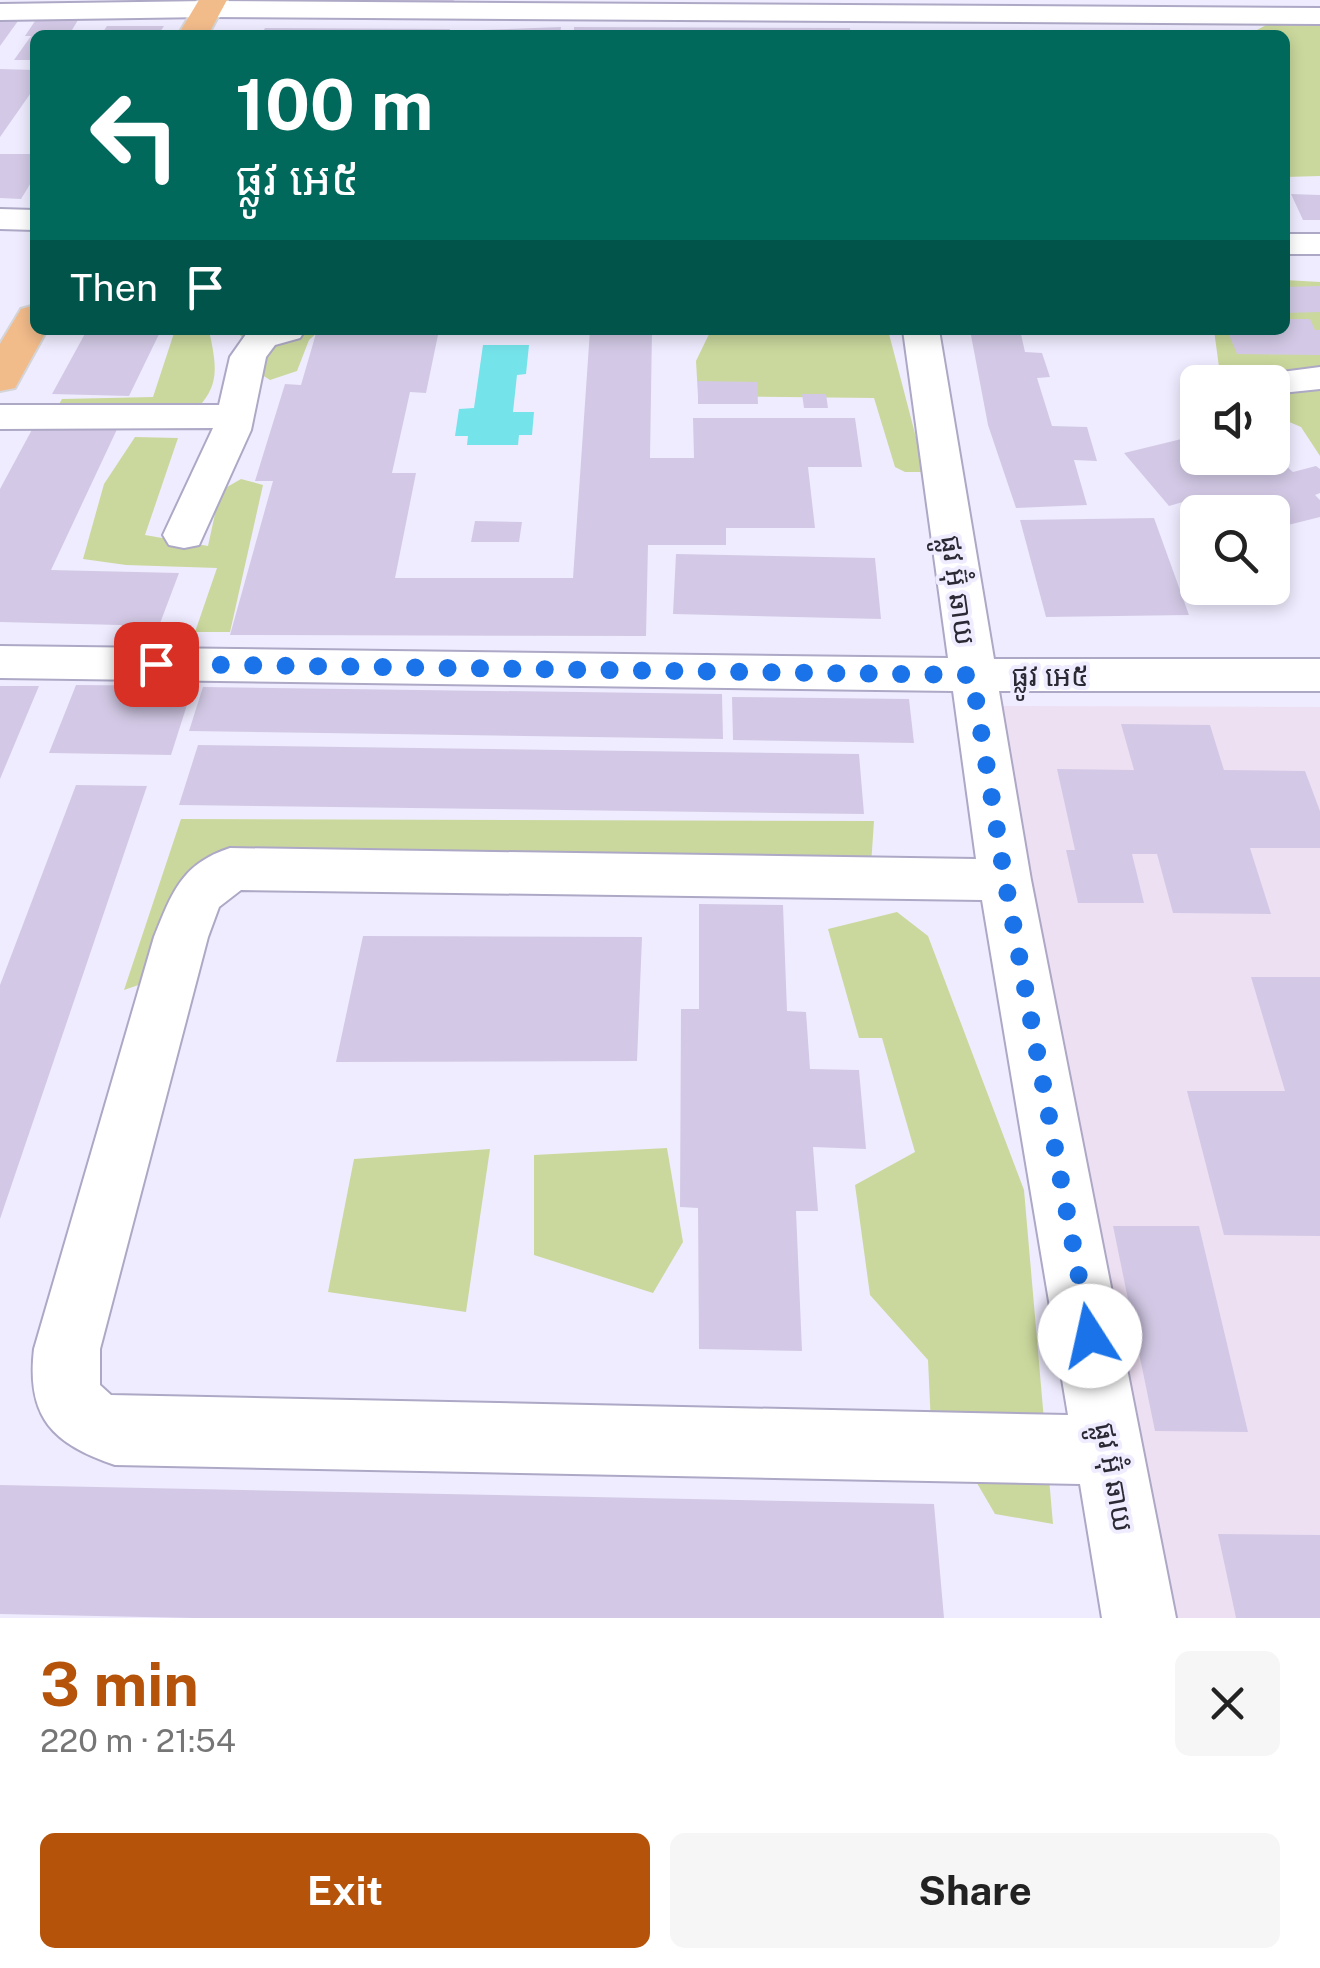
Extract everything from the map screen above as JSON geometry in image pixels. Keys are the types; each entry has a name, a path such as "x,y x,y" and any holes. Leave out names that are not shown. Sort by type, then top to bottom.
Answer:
{"main road":[{"path":"2,373 30,325"}],"street":[{"path":"0,12 1320,16"},
{"path":"0,220 30,220"},
{"path":"1290,244 1320,244"},
{"path":"184,535 233,423 248,357 262,338 272,335"},
{"name":"ផ្លូវ អ៊ុំ ឆាយ","path":"922,335 1005,880 1139,1618"},
{"path":"1290,381 1320,378"},
{"path":"0,417 233,423"},
{"path":"0,431 233,423"},
{"name":"ផ្លូវ អេ៥","path":"0,662 972,675 1320,675"},
{"path":"1005,880 230,869 198,894 181,937 68,1349 64,1376 70,1405 90,1424 115,1431 1111,1450"}],"shaded area":[{"path":"991,706 1320,707 1320,1618 1168,1618"}],"green space":[{"path":"1279,18 1320,20 1320,176 1290,177 1290,30 1257,30"},
{"path":"1290,280 1320,282 1320,456 1301,427 1290,422 1290,365 1219,365 1215,335 1290,335"},
{"path":"173,335 210,335 215,364 212,385 202,403 181,425 54,413 62,399 153,397"},
{"path":"240,335 314,335 297,371 270,380 253,369"},
{"path":"709,335 889,335 925,472 905,472 895,467 874,398 698,396 696,361"},
{"path":"135,437 178,438 145,535 208,546 220,491 241,479 263,485 230,632 195,632 217,568 126,565 83,559 104,484"},
{"path":"181,819 874,821 869,895 191,889 159,978 124,990"},
{"path":"897,912 928,936 1024,1190 1053,1524 995,1514 974,1478 933,1469 928,1360 870,1295 855,1185 915,1152 882,1038 859,1038 828,929"},
{"path":"667,1148 683,1242 653,1293 534,1255 534,1155"},
{"path":"490,1149 466,1312 328,1292 354,1159"}],"water":[{"path":"483,345 529,345 526,374 517,375 513,412 534,412 532,435 519,435 518,445 467,445 468,436 455,436 459,409 474,408"}],"building":[{"path":"321,0 454,0 452,5"},
{"path":"23,14 0,46 0,17"},
{"path":"39,15 81,15 72,30 30,30 30,36 25,36"},
{"path":"107,26 164,26 161,30 104,30"},
{"path":"561,27 561,30 482,30"},
{"path":"574,27 850,30 574,30"},
{"path":"265,28 450,29 450,30"},
{"path":"30,37 30,60 14,60"},
{"path":"0,69 30,70 30,94 0,137"},
{"path":"0,154 30,154 30,184 21,199 0,198"},
{"path":"1291,194 1320,195 1320,220 1303,220"},
{"path":"1320,286 1320,312 1290,313 1290,287"},
{"path":"1290,319 1310,319 1315,330 1320,330 1320,355 1237,354 1229,335 1290,335"},
{"path":"84,335 159,335 129,396 52,394"},
{"path":"316,335 438,335 426,393 410,392 392,473 416,473 395,578 573,578 590,335 652,335 650,458 694,458 693,418 855,418 862,467 808,467 815,528 726,528 726,545 648,545 646,636 230,635 273,481 255,481 285,384 301,385"},
{"path":"971,335 1021,335 1025,352 1042,353 1050,377 1037,378 1052,426 1087,427 1097,461 1074,460 1087,505 1016,508 988,425"},
{"path":"698,381 757,382 758,404 698,404"},
{"path":"802,394 826,394 828,408 804,408"},
{"path":"35,424 119,425 51,570 179,573 159,626 0,622 0,489"},
{"path":"1180,439 1180,475 1290,475 1290,469 1316,466 1320,469 1320,493 1315,495 1320,500 1320,517 1290,524 1290,495 1180,495 1180,503 1169,506 1124,453"},
{"path":"1154,518 1180,590 1180,605 1185,605 1189,615 1046,617 1020,520"},
{"path":"475,521 522,522 519,542 471,542"},
{"path":"676,554 875,558 881,619 673,614"},
{"path":"76,685 193,686 171,755 49,753"},
{"path":"0,686 39,686 0,779"},
{"path":"203,687 722,694 723,739 189,731"},
{"path":"732,697 909,699 914,743 733,740"},
{"path":"1121,724 1210,725 1224,770 1305,771 1320,811 1320,848 1250,848 1271,914 1173,913 1157,854 1132,854 1144,903 1078,903 1066,850 1075,850 1057,769 1134,770"},
{"path":"198,745 859,754 864,814 179,805"},
{"path":"76,785 147,786 0,1219 0,985"},
{"path":"699,904 783,905 787,1011 806,1012 810,1069 859,1070 866,1149 813,1147 818,1211 796,1211 802,1351 699,1349 698,1208 680,1207 681,1009 699,1009"},
{"path":"363,936 642,937 637,1061 336,1062"},
{"path":"1251,977 1320,977 1320,1236 1224,1235 1187,1091 1285,1091"},
{"path":"1113,1226 1199,1226 1248,1432 1155,1431"},
{"path":"0,1485 934,1504 944,1618 193,1618 0,1614"},
{"path":"1218,1534 1320,1535 1320,1618 1236,1618"}],"route":[{"path":"156,664 972,675 1005,880 1090,1336"}]}
